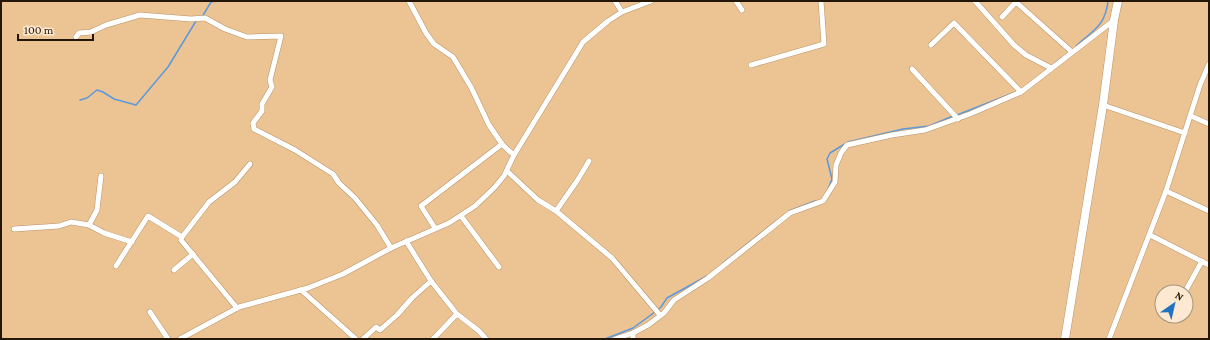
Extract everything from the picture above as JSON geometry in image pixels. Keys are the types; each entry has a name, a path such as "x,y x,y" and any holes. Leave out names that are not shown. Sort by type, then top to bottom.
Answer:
{"highway":[{"path":"1065,339 1103,105 1114,20 1119,2"}],"street":[{"path":"409,1 430,38 442,51 452,57 459,66 489,125 502,144 514,154"},
{"path":"615,1 622,12"},
{"path":"180,339 237,308 301,290 342,274 391,248 449,223 475,206 494,188 507,171 514,154 583,42 608,21 622,12 640,2 651,1"},
{"path":"736,1 742,10"},
{"path":"751,65 824,44 821,1"},
{"path":"975,1 1014,45 1026,55 1051,68"},
{"path":"1002,17 1016,2 1072,52"},
{"path":"76,37 79,33 91,32 106,25 140,15 191,19 205,18 225,29 247,38 281,36 270,80 272,87 262,104 262,111 253,123 254,129 295,150 332,174 355,198 377,225 391,248"},
{"path":"615,339 648,325 664,312 674,300 708,278 790,212 823,201 835,182 836,166 841,153 847,145 892,135 925,130 958,119 1021,92 1114,20"},
{"path":"931,45 954,23 1004,77 1021,92"},
{"path":"1109,339 1166,191 1200,86 1209,64"},
{"path":"912,69 958,119"},
{"path":"1103,105 1185,133"},
{"path":"1191,116 1209,124"},
{"path":"435,228 421,206 502,144"},
{"path":"556,211 589,161"},
{"path":"237,308 181,240 209,202 235,182 250,164"},
{"path":"507,171 538,200 556,211 612,258 660,315"},
{"path":"88,225 97,210 101,176"},
{"path":"1166,191 1209,211"},
{"path":"116,266 148,216 182,237"},
{"path":"461,216 499,267"},
{"path":"14,229 59,226 71,222 88,225 104,233 132,242"},
{"path":"1150,235 1209,265"},
{"path":"406,241 431,281 457,314 479,331 486,339"},
{"path":"174,270 192,254"},
{"path":"1189,284 1202,261"},
{"path":"363,339 376,327 380,330 397,316 412,298 431,281"},
{"path":"301,290 356,339"},
{"path":"150,312 168,339"},
{"path":"433,339 457,314"},
{"path":"632,333 633,339"}],"waterway":[{"path":"202,17 211,2 216,1"},
{"path":"1076,46 1093,32 1101,22 1104,17 1108,1"},
{"path":"80,100 87,98 97,90 114,99 136,105 168,67 196,21"},
{"path":"1055,63 1061,58"},
{"path":"957,115 1013,93"},
{"path":"828,189 832,179 827,159 830,153 848,142 903,129 929,126 953,116"},
{"path":"789,211 815,201"},
{"path":"723,263 784,215"},
{"path":"605,339 633,328 661,307 667,298 707,276"}]}
